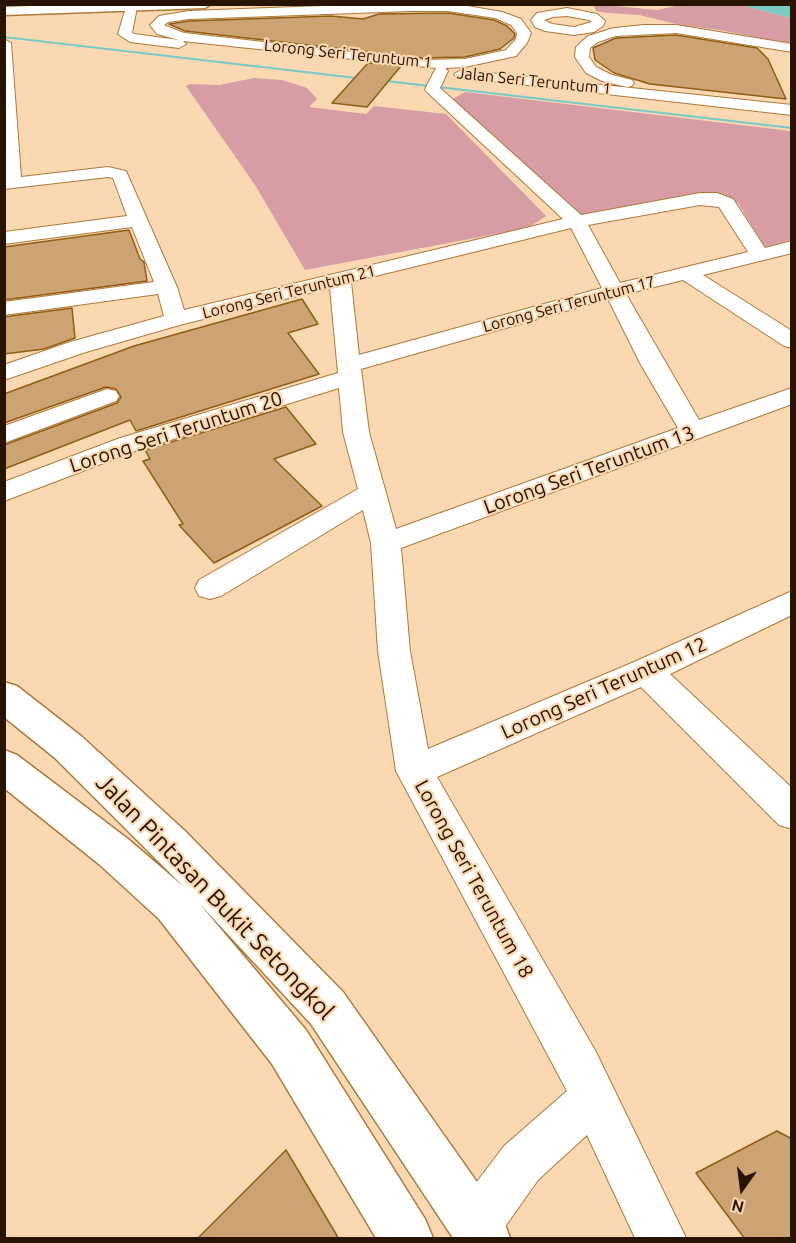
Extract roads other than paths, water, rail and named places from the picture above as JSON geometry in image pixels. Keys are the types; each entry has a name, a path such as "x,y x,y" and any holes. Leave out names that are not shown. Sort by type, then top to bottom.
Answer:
{"main road":[{"path":"6,11 205,4"},
{"name":"Jalan Pintasan Bukit Setongkol","path":"4,696 68,747 171,844 327,1008 480,1232"},
{"name":"Jalan Pintasan Bukit Setongkol","path":"4,766 114,852 174,905 289,1047 406,1239"}],"street":[{"path":"131,7 141,25"},
{"name":"Lorong Seri Teruntum 1","path":"448,7 498,15 516,22 524,33 522,40 511,53 465,63 423,64 183,37 141,25 189,15 448,7"},
{"path":"567,12 593,17 599,21 597,26 574,31 547,33 537,20 541,16 552,13 567,12"},
{"name":"Jalan Seri Teruntum 1","path":"141,25 125,34 130,38 145,40 510,79 547,78 792,110"},
{"path":"573,53 593,39 614,32 644,28 676,29 792,48"},
{"path":"574,31 573,53 591,70 608,78 646,88 792,103"},
{"path":"5,43 9,184 108,172 120,175 166,287 176,319"},
{"path":"510,79 526,59 511,53"},
{"path":"441,71 432,87 577,221 652,363 693,432"},
{"name":"Lorong Seri Teruntum 21","path":"4,373 78,347 176,319 577,221 700,199 717,199 726,203 759,254"},
{"path":"4,238 138,220"},
{"name":"Lorong Seri Teruntum 17","path":"349,371 614,291 792,247"},
{"path":"686,273 792,341"},
{"name":"Lorong Seri Teruntum 18","path":"340,279 356,432 386,543 394,651 414,771 594,1098 662,1239"},
{"path":"4,309 166,287"},
{"name":"Lorong Seri Teruntum 20","path":"4,492 129,444 349,371"},
{"name":"Lorong Seri Teruntum 13","path":"386,543 792,395"},
{"path":"4,435 107,396"},
{"path":"210,588 372,493"},
{"name":"Lorong Seri Teruntum 12","path":"414,771 646,671 792,602"},
{"path":"646,671 792,813"},
{"path":"480,1232 522,1163 594,1098"}],"water":[{"path":"741,5 791,5 791,18 749,7"}],"waterway":[{"path":"4,37 365,79"},
{"path":"378,80 792,128"}]}
